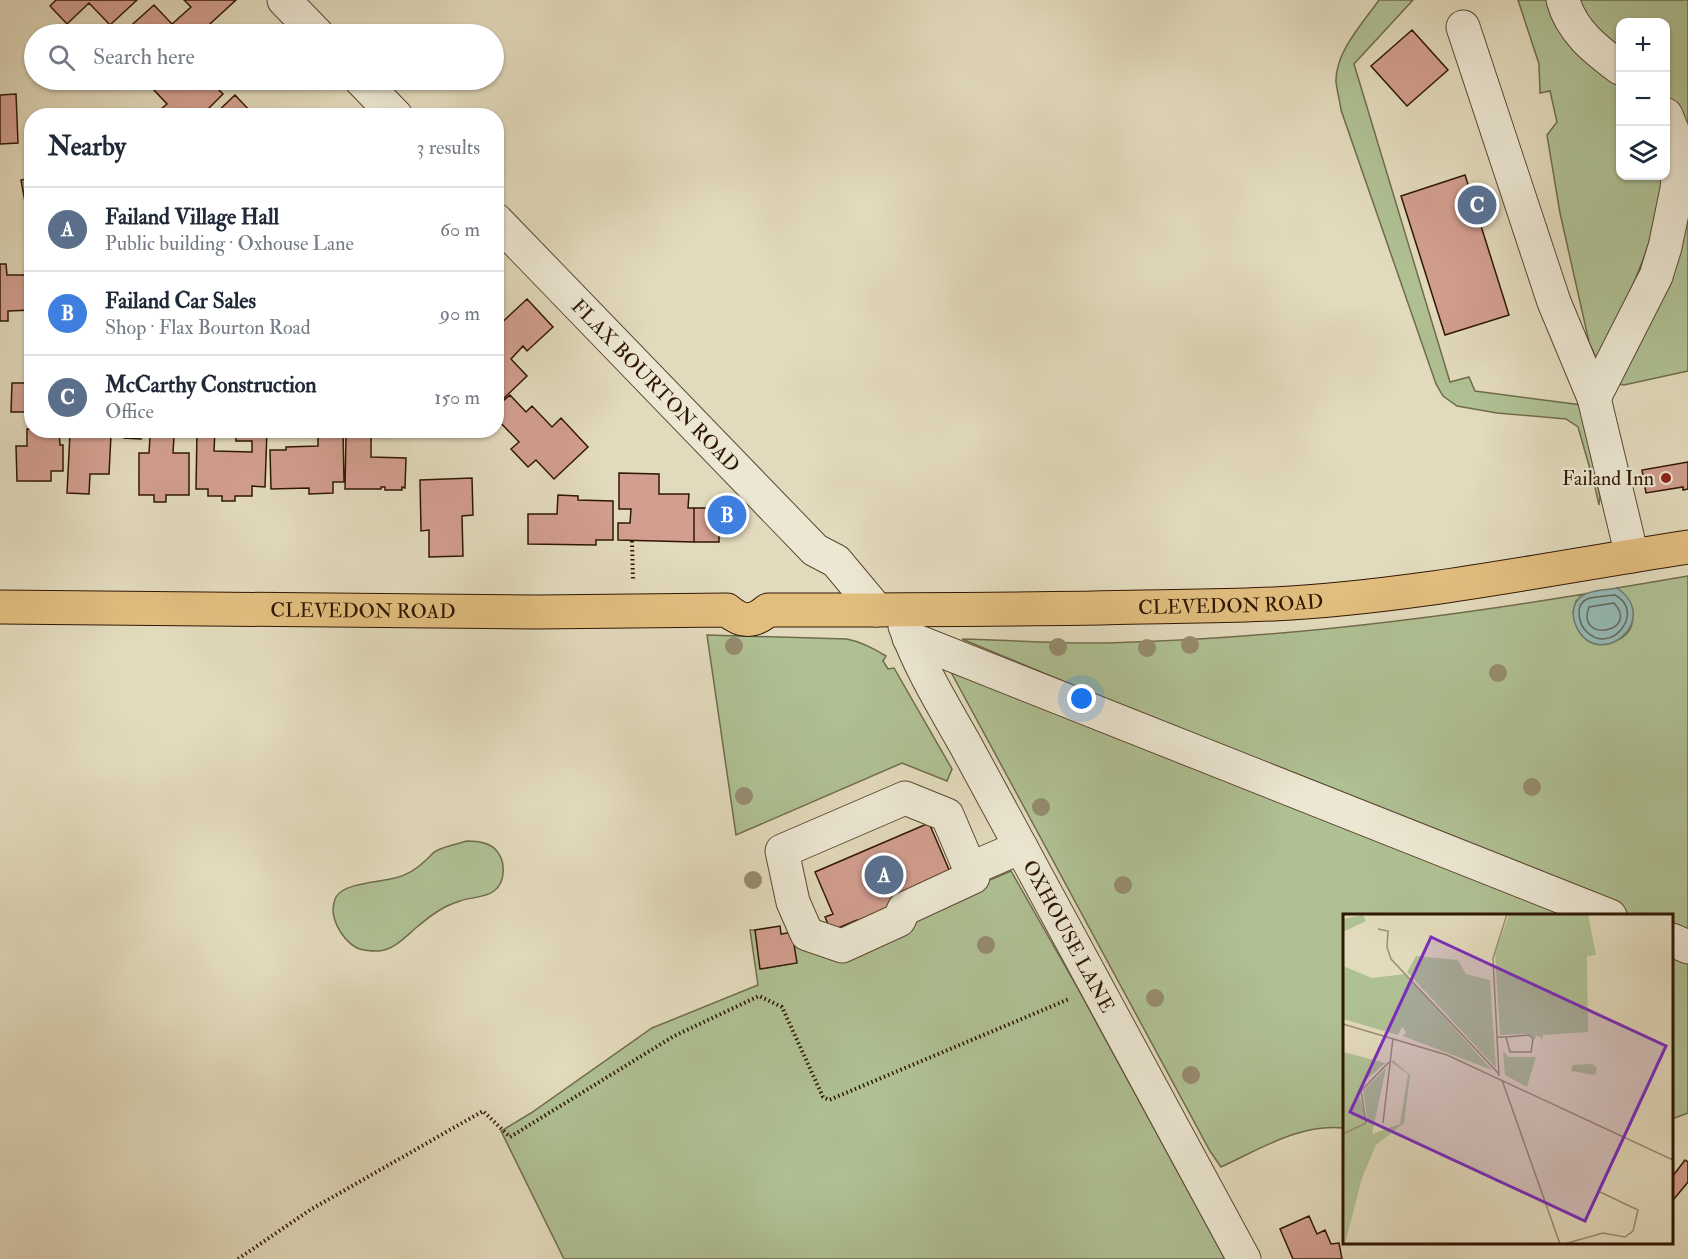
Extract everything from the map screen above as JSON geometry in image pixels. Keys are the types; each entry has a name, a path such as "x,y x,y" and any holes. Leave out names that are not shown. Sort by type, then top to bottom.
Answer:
{"main road":[{"name":"CLEVEDON ROAD","path":"0,607 727,610 737,598 758,598 768,609 843,610 896,619 1106,608 1274,604 1346,598 1491,579 1688,547"}],"street":[{"path":"284,0 307,24"},
{"path":"1563,0 1571,22 1579,32 1616,65"},
{"path":"1463,27 1554,302 1594,398 1632,556"},
{"path":"371,90 388,108"},
{"path":"1594,398 1656,276 1665,247 1678,174 1677,153 1670,126"},
{"name":"FLAX BOURTON ROAD","path":"504,227 815,549 836,561 896,619"},
{"name":"FLAX BOURTON ROAD","path":"815,549 827,581 843,610"},
{"path":"896,619 1608,914"},
{"name":"OXHOUSE LANE","path":"896,619 1244,1259"},
{"path":"905,798 947,815 970,869 974,877 904,909 899,920 842,946 807,934 793,902 782,851 905,798"},
{"path":"970,869 1021,847"},
{"path":"1673,941 1688,947"}],"path":[{"path":"632,541 633,611"},
{"path":"238,1259 310,1210 483,1111 510,1137 674,1036 759,996 782,1007 823,1097 829,1101 1097,987"}],"green space":[{"path":"1379,0 1413,0 1354,64 1450,382 1469,377 1475,391 1582,405 1600,497 1599,505 1578,427 1566,419 1497,413 1457,406 1443,396 1436,384 1341,110 1336,85 1337,71 1345,49"},
{"path":"1518,0 1553,0 1616,77 1616,180 1663,180 1655,224 1639,271 1597,360 1589,342 1560,213 1547,135 1557,122 1550,91 1540,93 1539,64"},
{"path":"1571,0 1688,0 1688,371 1624,385 1613,383 1651,303 1663,180 1670,180 1670,18 1616,18 1616,54"},
{"path":"1688,576 1688,943 1673,936 1673,914 1621,914 962,639 1090,643 1168,641 1287,633 1406,620 1584,594 1576,601 1573,612 1590,642 1608,643 1623,637 1631,625 1629,604 1624,594 1617,588"},
{"path":"707,635 847,639 886,656 883,661 888,669 894,668 952,769 947,781 902,763 736,835"},
{"path":"945,661 1573,914 1343,914 1343,1128 1312,1129 1296,1133 1221,1167 1210,1151"},
{"path":"467,841 493,847 502,860 503,877 494,891 442,909 400,942 385,950 359,949 341,933 333,911 336,897 340,892 354,886 404,875 416,869 436,851"},
{"path":"1011,871 1225,1259 564,1259 501,1131 531,1113 652,1028 758,985 750,930 755,930 761,969 796,963 792,932 842,954 924,908"},
{"path":"1673,954 1688,961 1688,1113 1673,1119"}],"water":[{"path":"1617,588 1629,600 1633,613 1631,625 1623,636 1613,642 1601,645 1588,641 1574,622 1573,610 1577,601 1591,592"}],"building":[{"path":"56,0 137,0 111,24 89,3 67,24 50,6"},
{"path":"184,0 236,0 210,24 172,24 191,7"},
{"path":"154,5 172,24 133,24"},
{"path":"1412,30 1448,70 1407,106 1371,66"},
{"path":"154,90 219,90 223,94 209,108 162,108 167,104"},
{"path":"16,94 18,143 0,144 0,95"},
{"path":"235,95 247,108 221,108"},
{"path":"1465,175 1509,315 1445,335 1401,196"},
{"path":"24,179 24,196 21,180"},
{"path":"0,264 6,264 7,275 24,275 24,310 8,311 8,321 0,321"},
{"path":"527,299 553,327 527,351 523,346 511,359 527,376 504,398 504,321"},
{"path":"12,383 24,383 24,412 11,412"},
{"path":"510,395 526,412 532,406 552,427 561,418 588,447 554,479 536,460 528,467 511,449 519,442 504,426 504,400"},
{"path":"27,438 60,438 60,445 63,445 63,471 51,471 51,481 17,481 16,446 27,446"},
{"path":"70,438 111,438 109,474 90,474 89,494 67,493"},
{"path":"150,438 174,438 173,453 189,453 189,495 166,495 166,502 154,502 154,495 139,495 139,453 149,453"},
{"path":"197,438 215,438 214,451 252,452 252,441 236,441 236,438 267,438 265,487 252,486 252,496 235,496 235,501 222,501 222,496 208,496 208,489 196,489"},
{"path":"318,438 343,438 344,482 333,482 333,493 309,494 309,488 271,489 270,450 318,446"},
{"path":"346,438 371,438 371,457 406,458 405,488 402,487 402,490 385,490 385,487 345,489"},
{"name":"Failand Inn","path":"1688,462 1688,489 1683,490 1683,487 1646,493 1642,470"},
{"path":"619,473 659,474 659,494 689,494 688,508 694,508 694,542 618,540 618,523 630,523 631,509 619,509"},
{"path":"472,478 473,515 462,516 463,556 429,557 429,530 421,531 420,480"},
{"path":"558,495 578,496 578,500 613,501 613,540 596,540 596,545 528,544 528,514 557,514"},
{"path":"694,508 719,508 719,542 694,542"},
{"path":"929,823 953,879 863,932 857,920 831,931 825,917 833,914 815,872"},
{"path":"780,926 781,934 792,932 797,963 760,969 755,930"},
{"path":"1685,1160 1688,1162 1688,1182 1674,1199 1673,1198 1673,1176"},
{"path":"1309,1216 1317,1234 1325,1230 1331,1244 1339,1243 1342,1259 1293,1259 1280,1229"}],"place":[{"name":"McCarthy Construction","path":"1477,205"},
{"name":"Failand Inn","path":"1666,478"},
{"name":"Failand Car Sales","path":"727,515"},
{"name":"Failand Village Hall","path":"884,875"}]}
